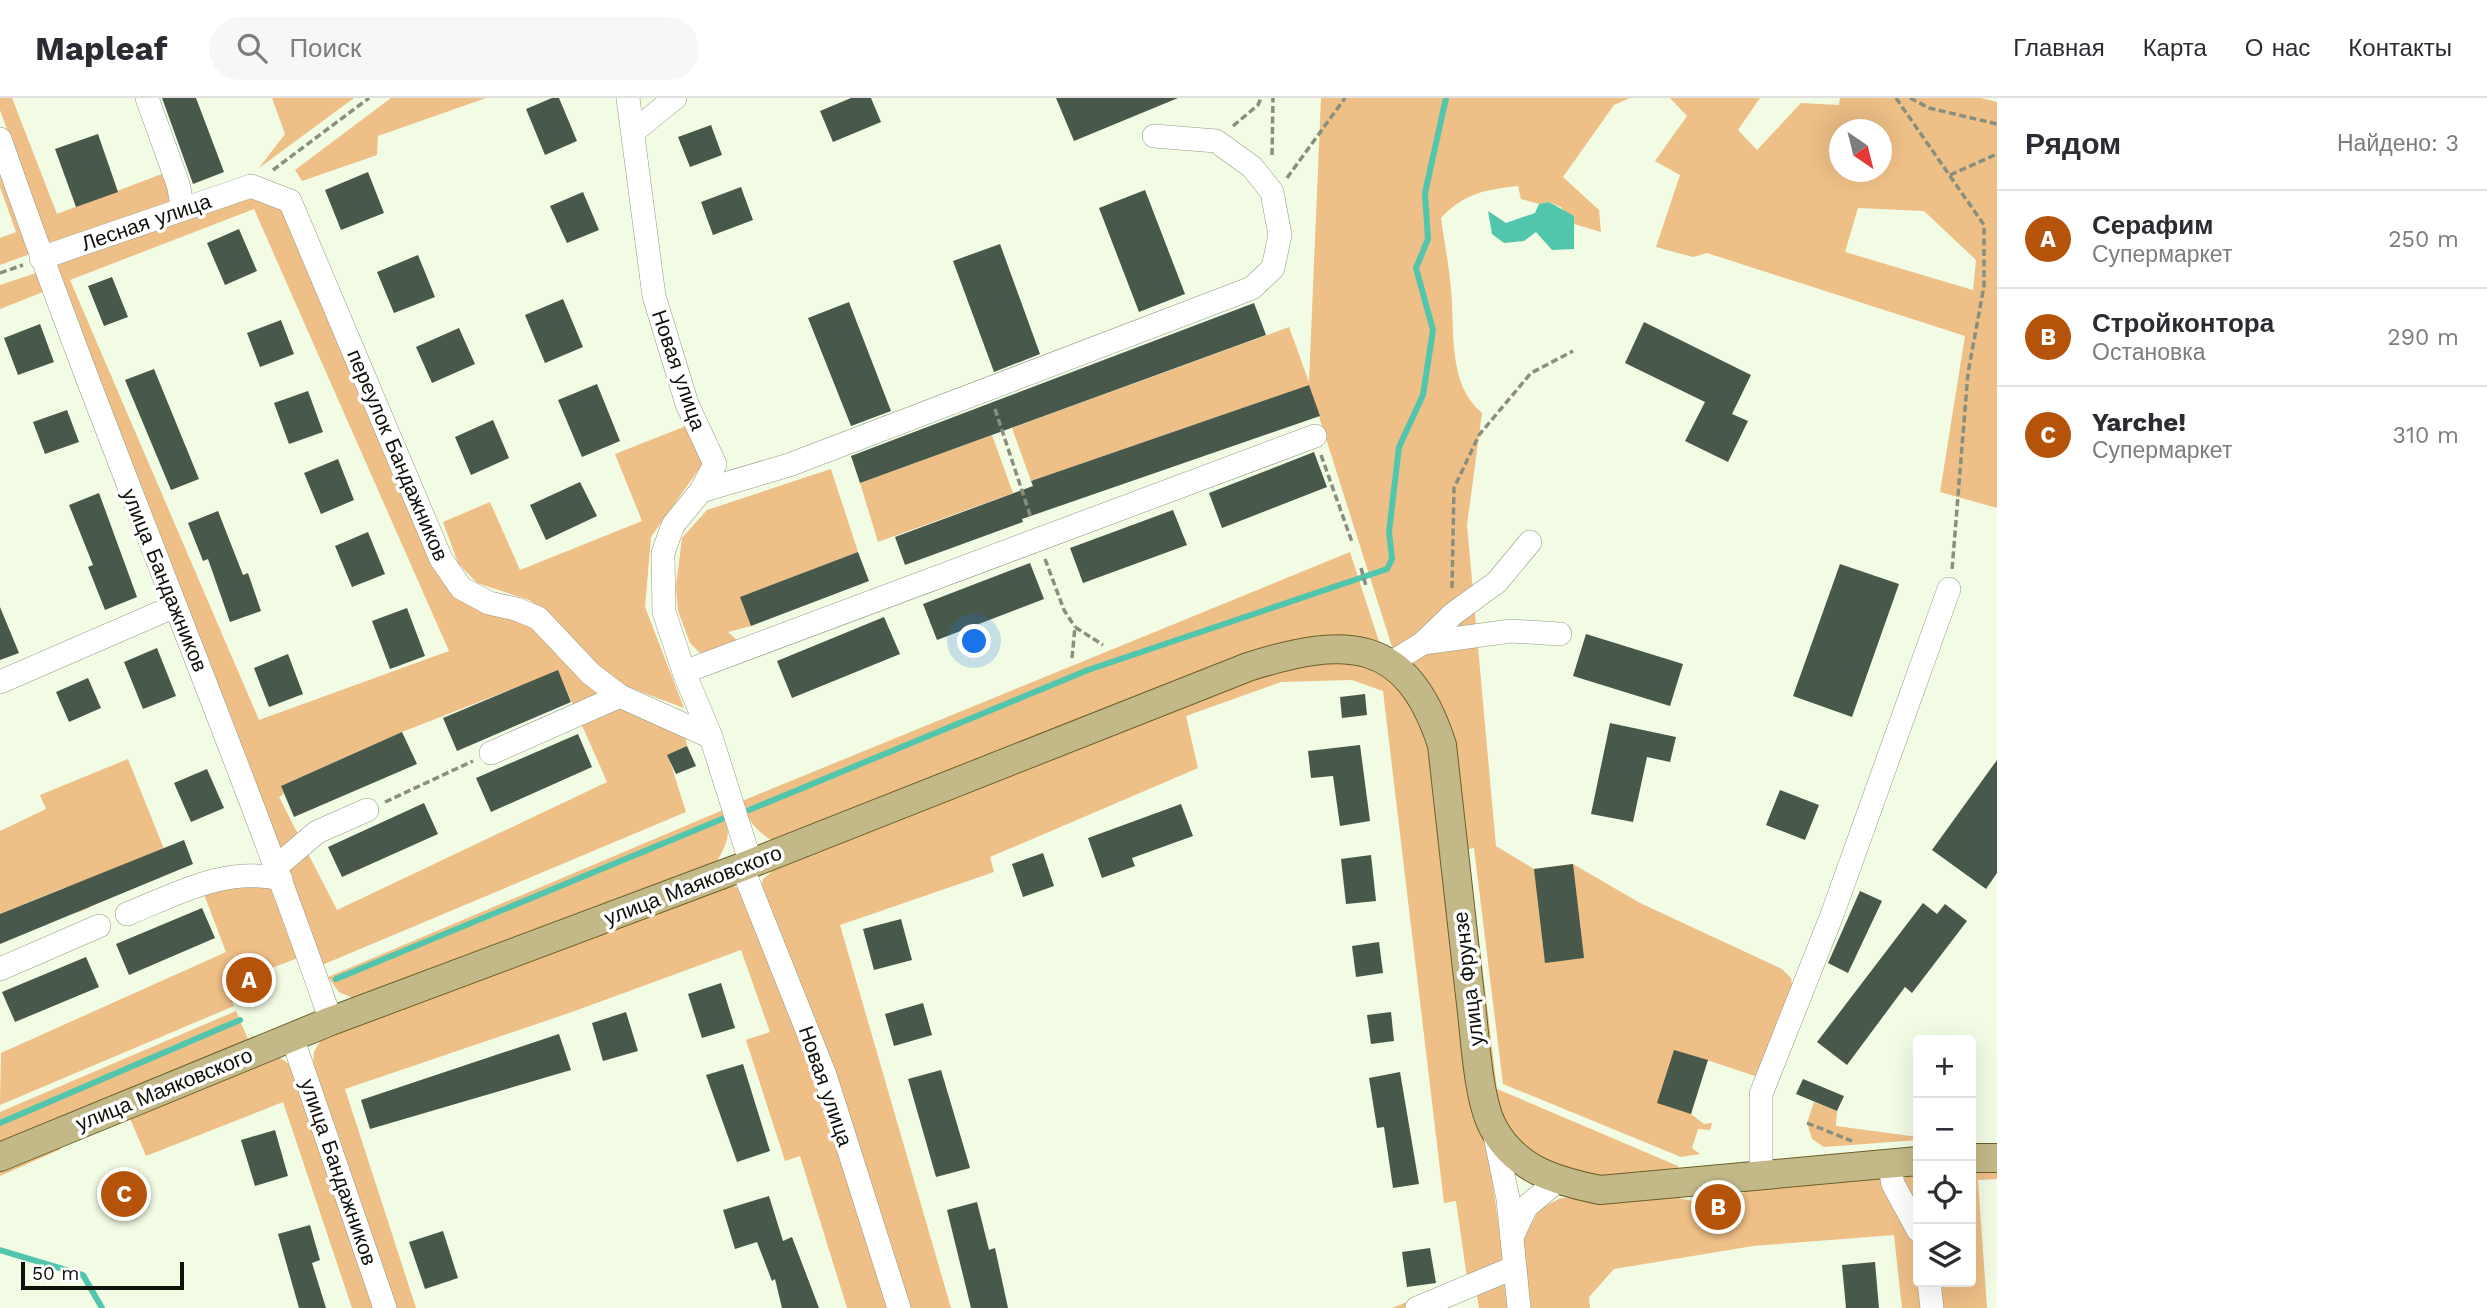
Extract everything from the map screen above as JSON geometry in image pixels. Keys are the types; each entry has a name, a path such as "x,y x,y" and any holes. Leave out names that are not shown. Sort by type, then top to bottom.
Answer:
{"main road":[{"name":"улица Маяковского","path":"0,1157 331,1021 746,866 1259,663 1292,653 1333,648 1363,651 1391,663"},
{"name":"улица Фрунзе","path":"1391,663 1413,684 1432,713 1442,746 1478,1058 1493,1128"},
{"path":"1493,1128 1511,1152 1534,1171 1557,1181 1600,1190 1662,1186 1761,1173 1913,1161"},
{"path":"1976,1158 1997,1158"}],"street":[{"path":"147,98 178,184 183,209"},
{"name":"Новая улица","path":"628,98 654,296 687,404 715,464 701,491 673,525 663,554 664,612 684,672 711,737 746,866 825,1076 899,1308"},
{"path":"633,132 675,98"},
{"path":"701,491 789,465 1252,288 1273,268 1280,235 1272,192 1252,167 1216,141 1154,136"},
{"name":"улица Бандажников","path":"0,139 41,258 173,607 226,732 331,1021"},
{"name":"Лесная улица","path":"41,258 251,186"},
{"name":"переулок Бандажников","path":"251,186 290,201 441,559 461,588 489,603 516,609 538,618 591,674 620,696 711,737"},
{"path":"684,672 1315,436"},
{"path":"1391,663 1423,643 1453,614 1497,582 1530,542"},
{"path":"1761,1173 1761,1094 1832,915 1949,589"},
{"path":"0,682 173,607"},
{"path":"1423,643 1511,631 1560,634"},
{"path":"491,753 620,696"},
{"path":"127,915 232,875 278,873 317,832 367,810"},
{"path":"0,969 99,926"},
{"name":"улица Бандажников","path":"292,1037 385,1308"},
{"name":"улица Фрунзе","path":"1493,1128 1508,1199 1519,1308"},
{"path":"1889,1163 1893,1184 1915,1224"},
{"path":"1511,1240 1526,1207 1557,1181"},
{"path":"1417,1308 1513,1268"},
{"path":"1929,1287 1931,1308"}],"path":[{"path":"251,186 369,98"},
{"path":"1216,141 1258,105 1261,98"},
{"path":"1272,192 1273,98"},
{"path":"1272,192 1297,168 1345,98"},
{"path":"1896,98 1984,225 1984,285 1968,373 1957,528 1949,589"},
{"path":"1910,98 1929,108 1997,124"},
{"path":"1950,175 1997,155"},
{"path":"1453,614 1454,488 1479,435 1531,373 1573,351"},
{"path":"988,389 1064,610 1075,627 1103,645"},
{"path":"1315,436 1352,542"},
{"path":"1361,568 1366,586"},
{"path":"1072,658 1075,627"},
{"path":"367,810 491,753"},
{"path":"1807,1123 1860,1146"}],"shaded area":[{"path":"0,98 12,98 57,214 167,172 174,201 48,245 0,110"},
{"path":"272,98 354,98 259,168 285,134"},
{"path":"391,98 486,98 378,136 377,155 302,181 295,170"},
{"path":"1321,98 1630,98 1614,105 1563,177 1599,210 1601,232 1574,224 1561,207 1549,202 1539,204 1521,199 1518,186 1476,194 1458,203 1441,218 1450,280 1453,339 1458,372 1471,401 1482,413 1467,525 1496,846 1534,869 1573,864 1640,903 1782,969 1791,978 1793,991 1755,1076 1704,1059 1691,1114 1704,1124 1712,1123 1710,1130 1698,1129 1692,1148 1700,1154 1681,1157 1503,1084 1474,848 1468,849 1497,1089 1678,1166 1679,1172 1628,1178 1597,1178 1560,1169 1530,1151 1507,1123 1499,1107 1493,1089 1454,741 1432,690 1415,669 1393,650 1309,385 1031,481 1012,428 1289,327 1309,382"},
{"path":"1670,98 1760,98 1738,130 1757,150 1801,103 1839,105 1840,98 1981,98 1997,102 1997,508 1940,492 1965,336 1707,253 1693,257 1656,247 1680,175 1655,161 1687,116","holes":["1858,208 1924,211 1976,260 1973,290 1845,252"]},
{"path":"0,163 30,254 0,265 0,238 16,232 0,187"},
{"path":"253,195 284,206 433,565 530,622 685,735 687,746 668,755 686,812 322,965 280,847 54,266","holes":["254,209 449,651 259,720 70,280","558,671 607,782 337,910 279,797 284,794 281,786 402,732"]},
{"path":"36,273 43,292 0,309 0,285"},
{"path":"686,426 704,462 651,537 645,607 684,708 628,687 600,668 548,614 529,600 477,583 458,563 443,522 490,502 520,570 642,521 615,454"},
{"path":"992,435 1013,493 878,542 860,483"},
{"path":"831,469 858,552 740,597 751,626 728,632 739,642 702,655 690,643 678,611 676,586 682,538 707,510"},
{"path":"1350,552 1380,645 1343,639 1312,639 1246,654 773,841 757,829 747,814 742,801"},
{"path":"1334,658 1386,671 1405,691 1430,748 1504,1262 1407,1308 1392,1308 1467,1278 1456,1201 1444,1203 1383,691 1352,680 1281,682 1186,716 1198,768 990,857 994,872 840,925 951,1308 907,1308 760,895 763,879 783,862 1246,678"},
{"path":"128,759 164,849 82,883 91,907 77,913 66,887 0,914 0,831 46,809 40,795"},
{"path":"723,810 728,832 723,850 715,864 357,1000 339,992 328,977"},
{"path":"256,881 275,890 298,958 269,969 265,959 223,976 234,1006 0,1105 1,1053 226,952 202,889"},
{"path":"727,883 738,888 819,1075 892,1308 847,1308 800,1156 785,1161 746,1040 770,1032 741,950 572,1012 345,1089 416,1308 391,1308 313,1066 314,1052 320,1041"},
{"path":"236,1011 250,1044 0,1147 0,1112"},
{"path":"276,1055 292,1066 375,1308 352,1308 283,1102 146,1156 129,1116"},
{"path":"1814,1102 1837,1111 1836,1126 1913,1136 1913,1140 1824,1147 1812,1139 1807,1123"},
{"path":"55,1145 61,1149 0,1176 0,1168"},
{"path":"1997,1167 1997,1179 1978,1180 1987,1308 1937,1308 1935,1287 1976,1287 1976,1168"},
{"path":"1908,1170 1913,1170 1913,1207 1903,1182"},
{"path":"1879,1172 1913,1230 1913,1287 1920,1287 1927,1308 1902,1308 1894,1235 1753,1246 1614,1269 1589,1297 1590,1308 1527,1308 1521,1244 1538,1211 1551,1203 1561,1198 1670,1196 1711,1205 1712,1213 1726,1211 1725,1202 1761,1184"},
{"path":"1495,1282 1505,1284 1508,1308 1479,1308 1476,1290"}],"water":[{"path":"1549,202 1574,216 1574,249 1552,250 1536,232 1524,241 1504,243 1492,234 1488,211 1506,223 1535,213 1539,204"}],"building":[{"path":"162,98 196,98 224,172 193,184"},
{"path":"552,98 559,98 577,141 545,155 526,109"},
{"path":"851,98 871,98 881,122 833,142 820,111"},
{"path":"1056,98 1178,98 1074,141"},
{"path":"711,125 722,155 690,167 678,137"},
{"path":"98,134 118,192 76,207 55,149"},
{"path":"368,172 384,213 341,230 325,190"},
{"path":"741,187 753,220 713,235 701,202"},
{"path":"1145,190 1185,294 1139,312 1099,208"},
{"path":"583,192 599,230 567,243 550,206"},
{"path":"239,229 257,271 225,285 207,243"},
{"path":"1000,244 1040,354 994,372 953,261"},
{"path":"418,255 435,297 394,313 377,272"},
{"path":"112,277 128,317 104,326 88,286"},
{"path":"563,299 583,347 545,363 525,315"},
{"path":"849,302 891,411 851,426 808,318"},
{"path":"1254,303 1266,335 860,483 851,456"},
{"path":"281,320 294,354 260,367 247,333"},
{"path":"1644,322 1751,375 1732,414 1748,421 1728,462 1685,441 1705,402 1625,363"},
{"path":"40,324 54,362 18,375 4,338"},
{"path":"459,328 475,364 432,383 416,347"},
{"path":"154,369 199,479 171,490 125,380"},
{"path":"597,384 620,441 582,457 558,400"},
{"path":"1309,385 1320,416 1022,519 1023,522 905,565 895,537 1033,486 1031,481"},
{"path":"308,391 323,432 289,444 274,403"},
{"path":"67,410 79,442 45,454 33,422"},
{"path":"493,420 509,458 471,475 455,437"},
{"path":"1314,452 1327,487 1222,528 1209,493"},
{"path":"338,459 354,500 321,514 304,473"},
{"path":"580,482 597,516 546,540 530,505"},
{"path":"99,493 137,597 105,610 88,567 93,565 69,505"},
{"path":"1173,510 1187,545 1083,583 1070,548"},
{"path":"218,511 243,575 248,573 261,611 230,622 208,559 203,561 188,523"},
{"path":"368,532 385,574 352,587 335,546"},
{"path":"858,552 869,581 751,626 740,597"},
{"path":"1030,563 1044,599 937,640 923,604"},
{"path":"1840,564 1899,584 1852,717 1793,696"},
{"path":"0,607 19,653 0,660"},
{"path":"407,608 425,656 390,669 372,621"},
{"path":"884,617 900,654 792,698 777,661"},
{"path":"1586,634 1683,664 1670,706 1573,676"},
{"path":"157,648 176,696 143,709 124,662"},
{"path":"288,654 303,694 269,707 254,668"},
{"path":"558,670 571,702 457,751 443,718"},
{"path":"88,678 101,708 69,722 56,692"},
{"path":"1365,694 1367,715 1342,718 1340,697"},
{"path":"1610,723 1676,737 1670,762 1647,757 1633,822 1591,814"},
{"path":"402,732 417,764 294,817 281,786"},
{"path":"578,734 592,767 491,812 476,778"},
{"path":"1360,745 1370,821 1340,826 1333,776 1311,778 1308,751"},
{"path":"687,746 696,766 676,774 667,755"},
{"path":"1997,760 1997,873 1986,889 1932,850"},
{"path":"207,769 224,808 191,822 174,783"},
{"path":"1780,790 1819,805 1805,840 1766,825"},
{"path":"424,803 438,834 342,877 328,847"},
{"path":"1181,804 1193,836 1132,858 1135,866 1102,878 1088,838"},
{"path":"184,840 193,864 0,944 0,914"},
{"path":"1043,853 1054,886 1023,897 1012,864"},
{"path":"1371,855 1376,901 1346,904 1341,859"},
{"path":"1573,864 1584,958 1545,963 1534,869"},
{"path":"1860,891 1882,901 1848,973 1828,963"},
{"path":"1923,903 1937,914 1945,904 1967,921 1912,993 1905,987 1847,1065 1817,1042"},
{"path":"202,908 215,938 129,975 116,944"},
{"path":"901,919 912,960 874,970 863,929"},
{"path":"1379,942 1383,973 1356,977 1352,946"},
{"path":"86,957 99,987 15,1022 2,992"},
{"path":"265,959 275,984 232,1001 222,976"},
{"path":"721,983 735,1028 702,1038 688,994"},
{"path":"923,1003 932,1035 894,1046 885,1014"},
{"path":"626,1012 638,1051 603,1061 592,1023"},
{"path":"1391,1012 1394,1041 1371,1044 1367,1015"},
{"path":"559,1034 571,1070 370,1129 361,1100"},
{"path":"1674,1050 1708,1060 1691,1114 1657,1103"},
{"path":"743,1064 770,1151 737,1162 706,1075"},
{"path":"941,1070 970,1168 936,1177 908,1079"},
{"path":"1400,1072 1419,1184 1393,1188 1384,1127 1377,1128 1369,1078"},
{"path":"1803,1079 1844,1096 1837,1111 1796,1094"},
{"path":"275,1130 288,1176 255,1186 241,1140"},
{"path":"137,1173 148,1201 110,1214 100,1186"},
{"path":"769,1196 783,1241 792,1237 819,1308 782,1308 775,1279 772,1281 757,1242 735,1249 723,1210"},
{"path":"977,1202 989,1250 995,1248 1008,1308 971,1308 947,1210"},
{"path":"310,1225 320,1260 312,1263 326,1308 299,1308 278,1234"},
{"path":"443,1231 458,1278 425,1289 409,1242"},
{"path":"1430,1248 1436,1283 1407,1287 1402,1252"},
{"path":"1875,1262 1879,1308 1846,1308 1842,1265"}],"waterway":[{"path":"749,810 1088,670 1387,569 1392,559 1389,532 1399,447 1423,395 1433,330 1416,268 1428,239 1425,193 1446,98"},
{"path":"336,979 722,819"},
{"path":"0,1123 240,1020"},
{"path":"0,1250 83,1275 102,1308"}],"place":[{"name":"Серафим","path":"249,980"},
{"name":"Yarche!","path":"124,1194"},
{"name":"Стройконтора","path":"1718,1207"}]}
